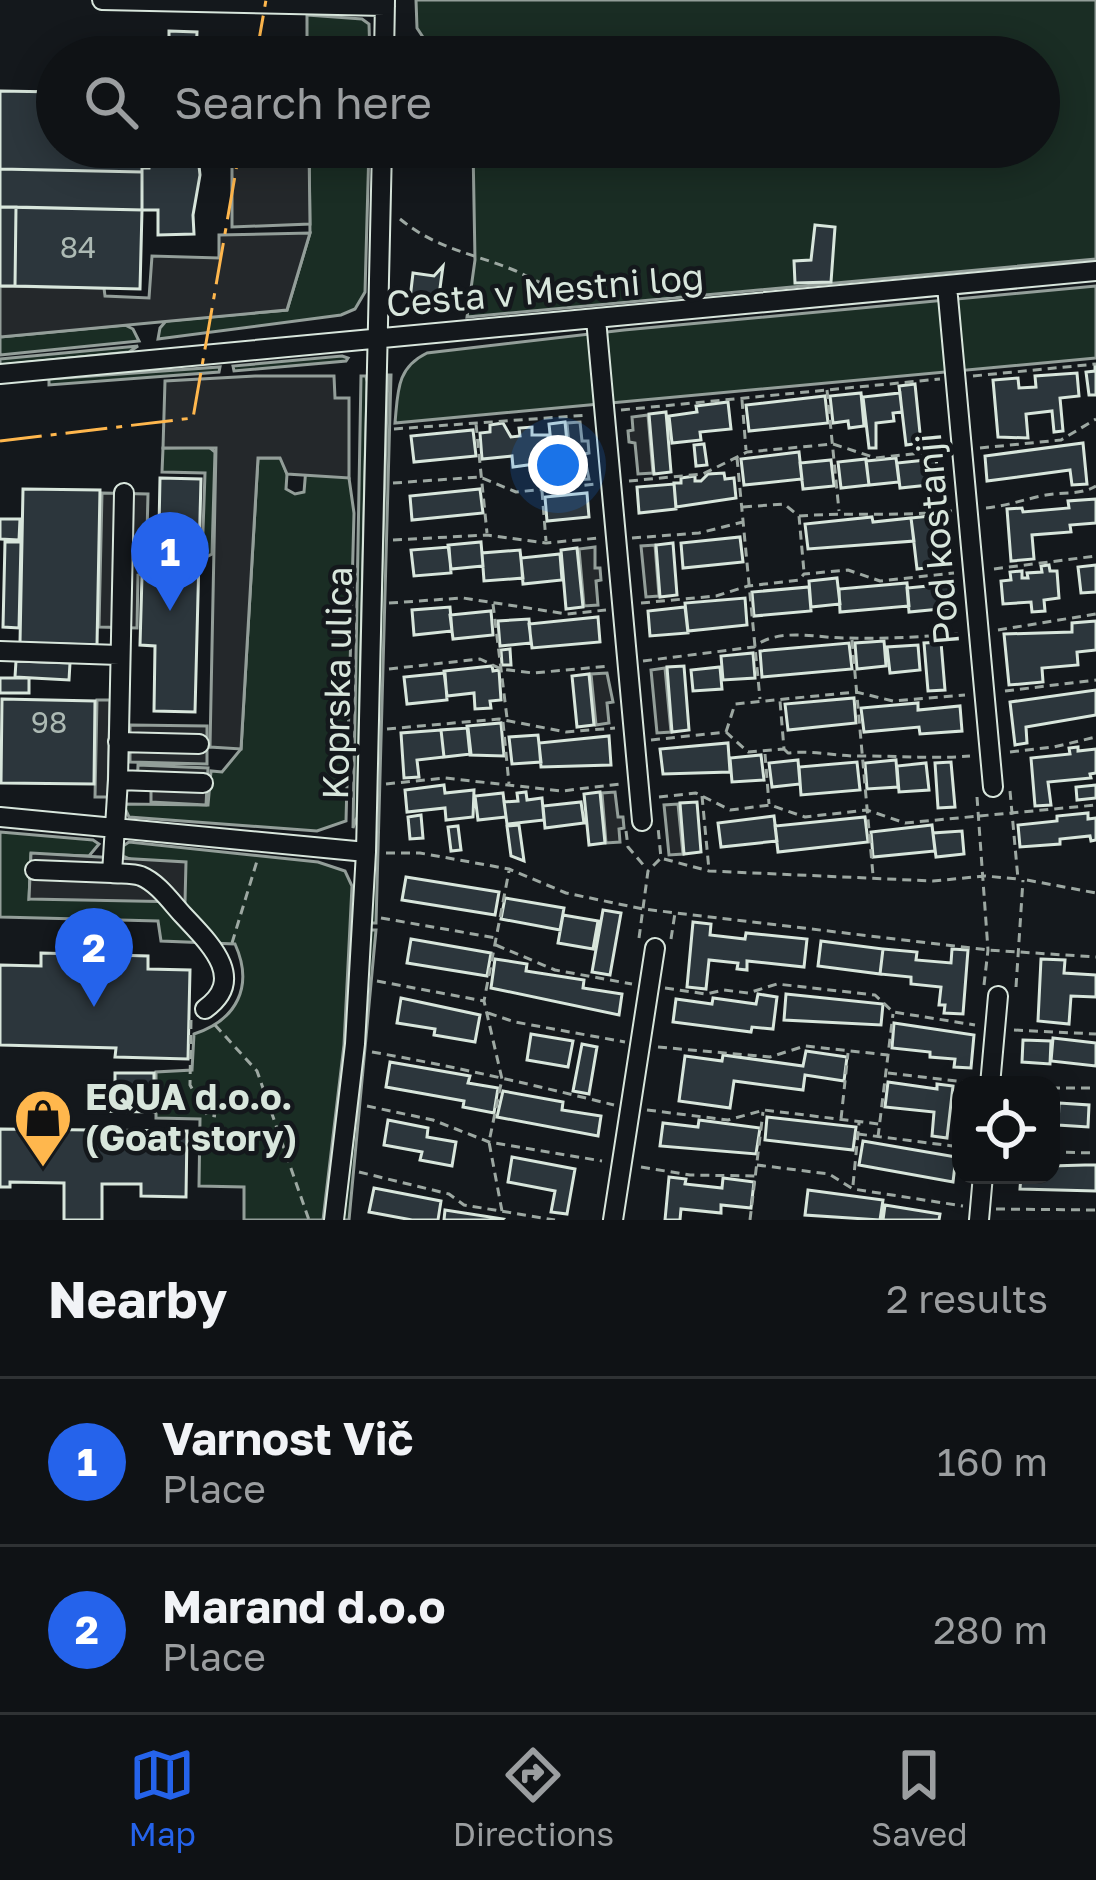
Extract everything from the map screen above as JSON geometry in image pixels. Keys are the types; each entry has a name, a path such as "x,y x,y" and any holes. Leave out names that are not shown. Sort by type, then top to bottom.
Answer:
{"street":[{"path":"102,0 385,3 384,36"},
{"name":"Koprska ulica","path":"334,1220 355,1044 366,852 382,168"},
{"name":"Cesta v Mestni log","path":"0,374 1096,272"},
{"name":"Pod kostanji","path":"947,286 993,787"},
{"path":"596,320 641,821"},
{"path":"112,874 124,493"},
{"path":"0,651 118,655"},
{"path":"118,742 200,744"},
{"path":"118,780 203,783"},
{"path":"0,817 366,852"},
{"path":"35,870 139,875 158,888 221,960 224,985 214,1003 198,1011"},
{"path":"613,1220 648,1045 655,947"},
{"path":"990,1076 987,1026 998,996"},
{"path":"980,1214 982,1184"}],"path":[{"path":"381,202 429,242 492,262 560,293 596,302 619,317"},
{"path":"392,429 1096,364"},
{"path":"827,390 839,513"},
{"path":"742,398 747,452"},
{"path":"391,483 481,477 516,492 542,490 703,474 747,452 833,444 876,458 1061,440 1096,419"},
{"path":"476,422 488,535"},
{"path":"736,456 760,702"},
{"path":"542,490 546,543"},
{"path":"388,603 464,598 567,614 716,596 748,586 799,580 804,574 799,516 784,504 741,508"},
{"path":"389,540 488,535 546,543 699,532 743,522"},
{"path":"804,574 848,570 880,581 1096,556"},
{"path":"493,604 509,786"},
{"path":"387,669 480,659 501,669 533,673 754,647 764,639 979,632 1042,626 1061,617 1096,614"},
{"path":"851,638 874,878"},
{"path":"726,732 735,704 856,692 893,701 1096,680"},
{"path":"779,700 788,753 813,750 862,757 896,753 925,760 1054,747 1096,736"},
{"path":"385,730 505,719 566,732 726,732 748,752 784,748"},
{"path":"764,751 770,806"},
{"path":"384,784 445,778 562,791 696,793 730,810 770,806 805,817 867,810 905,823 1096,805"},
{"path":"713,793 714,802"},
{"path":"702,796 709,872"},
{"path":"221,960 229,953 263,842"},
{"path":"366,852 420,853 509,869 566,892 644,909 988,950 1096,957"},
{"path":"661,858 709,872 933,881 985,876 1096,893"},
{"path":"502,1211 489,1142 502,1079 484,1001 509,869"},
{"path":"988,950 982,994 1015,997 1023,880"},
{"path":"380,918 496,942 555,970 649,986 706,994 748,993 777,984 875,995 893,1012 1031,1033 1096,1034"},
{"path":"375,981 484,1001"},
{"path":"198,1011 190,1085 207,1115 216,1115"},
{"path":"198,1011 257,1071 309,1220"},
{"path":"486,1012 515,1022 648,1045 770,1057 805,1046 887,1055"},
{"path":"878,1137 893,1012"},
{"path":"842,1119 848,1051"},
{"path":"886,1073 952,1081"},
{"path":"1060,1088 1096,1088"},
{"path":"365,1106 433,1120 489,1142 690,1175 756,1176"},
{"path":"750,1220 764,1110"},
{"path":"853,1190 859,1121"},
{"path":"858,1134 952,1146"},
{"path":"1060,1152 1096,1153"},
{"path":"757,1165 829,1174 853,1190 980,1214 1096,1210"},
{"path":"357,1172 449,1194 464,1204 555,1220"},
{"path":"509,1220 511,1212"}],"green space":[{"path":"416,0 1096,0 1096,259 467,317 475,260 473,168 1060,168 1060,36 422,36 417,28"},
{"path":"307,15 362,19 369,24 369,36 307,36"},
{"path":"309,168 368,168 365,292 355,309 341,315 158,339 166,321 287,310 310,233"},
{"path":"1096,286 1096,358 395,423 404,374 427,353"},
{"path":"125,325 139,341 0,355 0,337"},
{"path":"138,346 129,352 0,365 0,359"},
{"path":"342,356 346,361 234,371 233,366"},
{"path":"220,367 219,372 49,385 49,379"},
{"path":"388,375 376,923 371,923"},
{"path":"361,376 367,382 357,817 353,828"},
{"path":"209,447 215,452 212,554 202,559 205,473 162,472 163,448"},
{"path":"330,450 349,478 354,513 346,821 317,831 129,817 123,804 208,805 211,771 222,772 241,749 258,458 281,458 286,489 295,494 304,492 307,456"},
{"path":"0,832 99,844 89,856 31,854 29,899 132,860 123,856 123,846 129,842 318,862 345,871 352,886 344,1045 323,1220 244,1220 244,1187 199,1186 200,1119 156,1118 156,1072 192,1070 194,1034 221,1020 238,1000 243,974 235,944 161,941 158,921 0,917"},
{"path":"370,930 376,930 349,1220 343,1220 357,1105"}],"shaded area":[{"path":"232,168 309,168 310,224 232,227"},
{"path":"310,233 287,310 0,337 0,286 104,288 105,296 149,298 152,256 219,258 219,235"},
{"path":"334,376 335,398 349,398 349,478 287,474 280,458 258,458 241,749 210,747 216,448 163,448 165,381"},
{"path":"648,415 653,473 638,474 635,443 629,442 628,431 633,430 632,417"},
{"path":"580,422 582,441 588,441 589,453 584,454 589,479 572,480 567,423"},
{"path":"102,493 148,494 146,574 138,575 137,628 99,627"},
{"path":"655,545 659,596 646,597 641,546"},
{"path":"595,547 595,568 600,568 601,580 596,581 598,605 584,606 579,549"},
{"path":"665,668 671,732 657,733 651,670"},
{"path":"607,673 613,702 607,703 609,723 596,725 591,674"},
{"path":"97,700 110,700 108,797 95,797"},
{"path":"130,725 207,726 207,764 130,762"},
{"path":"138,765 208,768 206,805 151,802 151,790 137,789"},
{"path":"615,792 624,828 619,829 620,842 606,843 602,793"},
{"path":"678,804 683,854 669,855 664,805"},
{"path":"31,853 186,862 185,902 29,899"}],"building":[{"path":"169,31 197,32 197,36 169,36"},
{"path":"0,91 36,92 36,168 142,168 142,172 0,169"},
{"path":"142,168 199,168 194,234 158,235 158,210 142,210"},
{"path":"0,169 142,172 142,210 0,207"},
{"path":"0,207 16,207 15,286 0,286"},
{"path":"16,207 142,210 140,289 15,286"},
{"path":"815,225 835,227 831,282 795,283 794,261 811,260"},
{"path":"443,266 438,303 410,299 413,273 434,276"},
{"path":"1095,365 1096,395 1089,395 1086,372 1095,371"},
{"path":"1077,373 1079,396 1060,398 1063,431 1054,432 1052,411 1026,414 1028,438 998,437 993,380 1018,378 1019,388 1036,387 1035,376"},
{"path":"915,384 921,443 906,445 899,386"},
{"path":"861,393 864,426 833,423 830,396"},
{"path":"900,393 902,412 893,413 894,421 876,423 876,448 869,448 863,397"},
{"path":"825,396 828,423 749,431 746,405"},
{"path":"728,402 731,429 700,432 701,440 672,443 669,416"},
{"path":"666,412 671,472 654,474 649,414"},
{"path":"565,422 571,481 555,482 549,424"},
{"path":"503,423 511,437 520,436 519,428 532,427 532,435 548,435 553,483 536,479 535,464 513,467 512,456 482,459 480,433"},
{"path":"473,430 476,456 414,462 411,436"},
{"path":"1083,443 1087,484 1072,485 1070,470 987,481 985,456"},
{"path":"704,444 707,465 696,466 694,445"},
{"path":"799,452 802,479 744,485 741,459"},
{"path":"896,458 899,482 869,485 866,461"},
{"path":"866,459 869,485 841,488 838,462"},
{"path":"936,459 939,484 900,488 897,463"},
{"path":"831,460 834,486 803,489 800,463"},
{"path":"724,473 725,479 734,478 736,498 676,507 674,483 681,483 681,478 695,476 695,481 701,481 708,474"},
{"path":"160,478 201,479 195,712 154,711 155,646 140,645 142,576 158,576"},
{"path":"674,484 676,509 639,513 637,487"},
{"path":"23,489 100,490 97,645 20,643"},
{"path":"480,489 483,513 412,520 410,496"},
{"path":"587,493 589,517 547,521 545,497"},
{"path":"1096,499 1096,523 1070,525 1071,532 1032,535 1034,559 1011,561 1007,509 1069,508 1068,501"},
{"path":"930,516 935,567 917,569 911,518"},
{"path":"872,517 873,522 911,518 914,541 808,549 805,524"},
{"path":"0,519 20,519 19,540 0,539"},
{"path":"740,537 743,562 683,568 681,543"},
{"path":"5,542 21,542 19,628 3,627"},
{"path":"481,542 483,566 451,569 448,545"},
{"path":"673,543 677,595 660,597 656,545"},
{"path":"449,547 451,573 414,576 411,550"},
{"path":"577,548 583,607 566,609 561,550"},
{"path":"520,550 523,578 484,581 482,553"},
{"path":"560,554 562,580 523,584 521,558"},
{"path":"1049,565 1050,571 1057,571 1059,598 1044,600 1045,611 1032,612 1031,602 1003,604 1001,581 1011,580 1010,572 1022,571 1022,578 1028,578 1027,573 1042,572 1041,566"},
{"path":"1096,565 1096,592 1081,593 1078,567"},
{"path":"837,578 840,604 811,607 809,581"},
{"path":"907,583 909,606 840,612 839,589"},
{"path":"949,584 951,608 909,612 907,588"},
{"path":"809,587 811,611 754,616 752,592"},
{"path":"745,598 747,625 688,631 685,603"},
{"path":"450,607 452,631 414,635 412,610"},
{"path":"685,607 688,633 650,636 648,611"},
{"path":"491,611 493,635 453,639 450,615"},
{"path":"598,617 600,642 532,648 529,624"},
{"path":"529,619 531,643 500,646 498,621"},
{"path":"1096,621 1096,650 1077,652 1078,665 1042,668 1043,682 1009,685 1004,634 1072,632 1072,623"},
{"path":"884,641 886,666 857,669 855,643"},
{"path":"941,642 945,690 928,691 924,643"},
{"path":"849,643 852,669 762,677 760,651"},
{"path":"918,645 920,670 890,673 887,647"},
{"path":"510,649 511,665 502,665 501,650"},
{"path":"753,653 755,678 723,680 721,656"},
{"path":"16,661 70,663 69,680 15,677"},
{"path":"492,666 493,671 499,670 501,700 490,701 491,708 475,709 474,693 447,696 444,671"},
{"path":"684,666 689,730 672,732 667,667"},
{"path":"720,667 722,689 693,691 691,670"},
{"path":"445,673 447,700 407,704 404,677"},
{"path":"589,674 594,725 577,727 572,676"},
{"path":"0,678 29,678 29,693 0,693"},
{"path":"1096,690 1096,715 1026,727 1027,743 1015,745 1010,702"},
{"path":"854,698 856,723 788,730 785,704"},
{"path":"2,699 95,701 94,784 1,783"},
{"path":"918,703 918,710 960,706 962,731 920,734 919,727 864,732 861,708"},
{"path":"501,723 504,756 470,755 467,726"},
{"path":"468,728 471,754 444,757 441,730"},
{"path":"441,730 444,757 417,760 419,777 404,778 401,733"},
{"path":"538,735 541,762 512,764 509,737"},
{"path":"609,736 611,765 541,767 539,743"},
{"path":"728,743 730,772 663,774 660,749"},
{"path":"1078,747 1078,751 1096,749 1096,773 1091,778 1048,782 1051,805 1035,806 1031,758 1070,754 1069,748"},
{"path":"761,755 764,780 732,782 730,758"},
{"path":"798,760 800,784 772,787 769,763"},
{"path":"896,760 898,787 867,789 865,763"},
{"path":"857,762 860,790 801,795 799,767"},
{"path":"951,762 955,807 938,808 935,763"},
{"path":"926,763 929,790 899,792 897,766"},
{"path":"444,785 445,793 474,790 473,817 446,820 445,808 407,812 405,790"},
{"path":"1096,785 1096,798 1077,800 1076,787"},
{"path":"526,792 527,800 542,798 544,820 507,824 504,802 518,801 517,793"},
{"path":"600,792 605,843 589,845 584,794"},
{"path":"503,793 506,817 478,820 475,796"},
{"path":"581,802 584,823 545,828 543,806"},
{"path":"697,802 701,852 684,854 680,803"},
{"path":"1088,813 1088,819 1096,818 1096,840 1091,841 1090,836 1020,847 1018,825"},
{"path":"421,815 423,838 410,839 408,817"},
{"path":"774,816 777,841 721,847 718,823"},
{"path":"865,817 868,842 778,852 775,826"},
{"path":"519,825 524,861 511,856 507,826"},
{"path":"932,825 935,851 873,857 871,832"},
{"path":"458,826 461,850 451,851 448,827"},
{"path":"962,831 964,854 936,857 933,833"},
{"path":"406,877 499,892 495,915 402,900"},
{"path":"505,898 564,908 560,930 501,919"},
{"path":"603,910 621,913 610,975 592,972"},
{"path":"563,915 598,921 593,949 558,943"},
{"path":"693,922 711,924 710,935 807,939 804,967 747,961 747,970 737,969 738,963 709,960 706,989 687,987"},
{"path":"411,939 491,953 487,976 407,963"},
{"path":"821,941 883,949 880,974 818,966"},
{"path":"883,949 917,952 916,960 951,963 952,949 968,950 963,1014 944,1013 945,1005 939,1005 941,987 880,974"},
{"path":"41,953 148,956 148,969 190,970 188,1059 115,1057 116,1048 0,1045 0,965 41,966"},
{"path":"495,959 527,964 526,971 584,980 583,988 622,994 619,1015 491,988"},
{"path":"1041,959 1065,960 1064,973 1096,975 1096,997 1071,996 1069,1024 1038,1021"},
{"path":"758,994 777,997 773,1029 752,1027 751,1032 673,1022 676,999 756,1004"},
{"path":"786,994 883,1004 881,1025 784,1020"},
{"path":"401,998 480,1015 475,1042 397,1023"},
{"path":"894,1023 974,1035 971,1068 954,1067 955,1059 930,1057 930,1052 892,1048"},
{"path":"531,1034 573,1041 568,1067 527,1060"},
{"path":"1053,1038 1096,1043 1096,1066 1051,1061"},
{"path":"1023,1040 1051,1041 1050,1064 1022,1062"},
{"path":"582,1044 597,1047 589,1094 573,1091"},
{"path":"806,1051 847,1057 844,1081 805,1075 803,1090 734,1081 730,1108 679,1101 685,1056 722,1061 723,1055 803,1066"},
{"path":"390,1062 470,1076 468,1083 498,1088 494,1113 463,1107 464,1101 386,1087"},
{"path":"115,1073 154,1073 154,1112 88,1111 88,1099 115,1099"},
{"path":"888,1082 937,1089 937,1084 952,1086 947,1138 932,1136 934,1112 885,1107"},
{"path":"503,1091 563,1102 562,1110 601,1116 598,1136 497,1117"},
{"path":"1060,1103 1089,1105 1088,1127 1060,1125"},
{"path":"767,1117 856,1127 853,1150 765,1140"},
{"path":"388,1120 428,1128 427,1137 456,1142 452,1166 420,1160 422,1152 384,1145"},
{"path":"699,1120 760,1128 756,1154 660,1146 663,1123 698,1127"},
{"path":"0,1129 187,1131 186,1197 141,1196 141,1184 102,1184 102,1220 64,1220 64,1183 10,1182 10,1187 0,1187"},
{"path":"863,1141 952,1156 952,1182 859,1165"},
{"path":"512,1157 575,1169 567,1214 551,1212 555,1191 508,1182"},
{"path":"1096,1165 1096,1191 1020,1189 1020,1184 1060,1184 1060,1166"},
{"path":"669,1177 686,1179 685,1184 722,1188 723,1178 754,1182 751,1208 721,1205 721,1213 681,1209 680,1220 665,1220"},
{"path":"374,1188 441,1201 438,1220 369,1212"},
{"path":"808,1190 883,1200 880,1220 805,1215"},
{"path":"885,1205 940,1214 939,1220 883,1220"},
{"path":"445,1210 503,1219 444,1220"}],"power":[{"path":"260,36 266,0"},
{"path":"0,441 193,418 236,168"}],"place":[{"name":"Varnost Vič","path":"170,611"},
{"name":"Marand d.o.o","path":"94,1007"},
{"name":"EQUA d.o.o. (Goat story)","path":"43,1169"}]}
